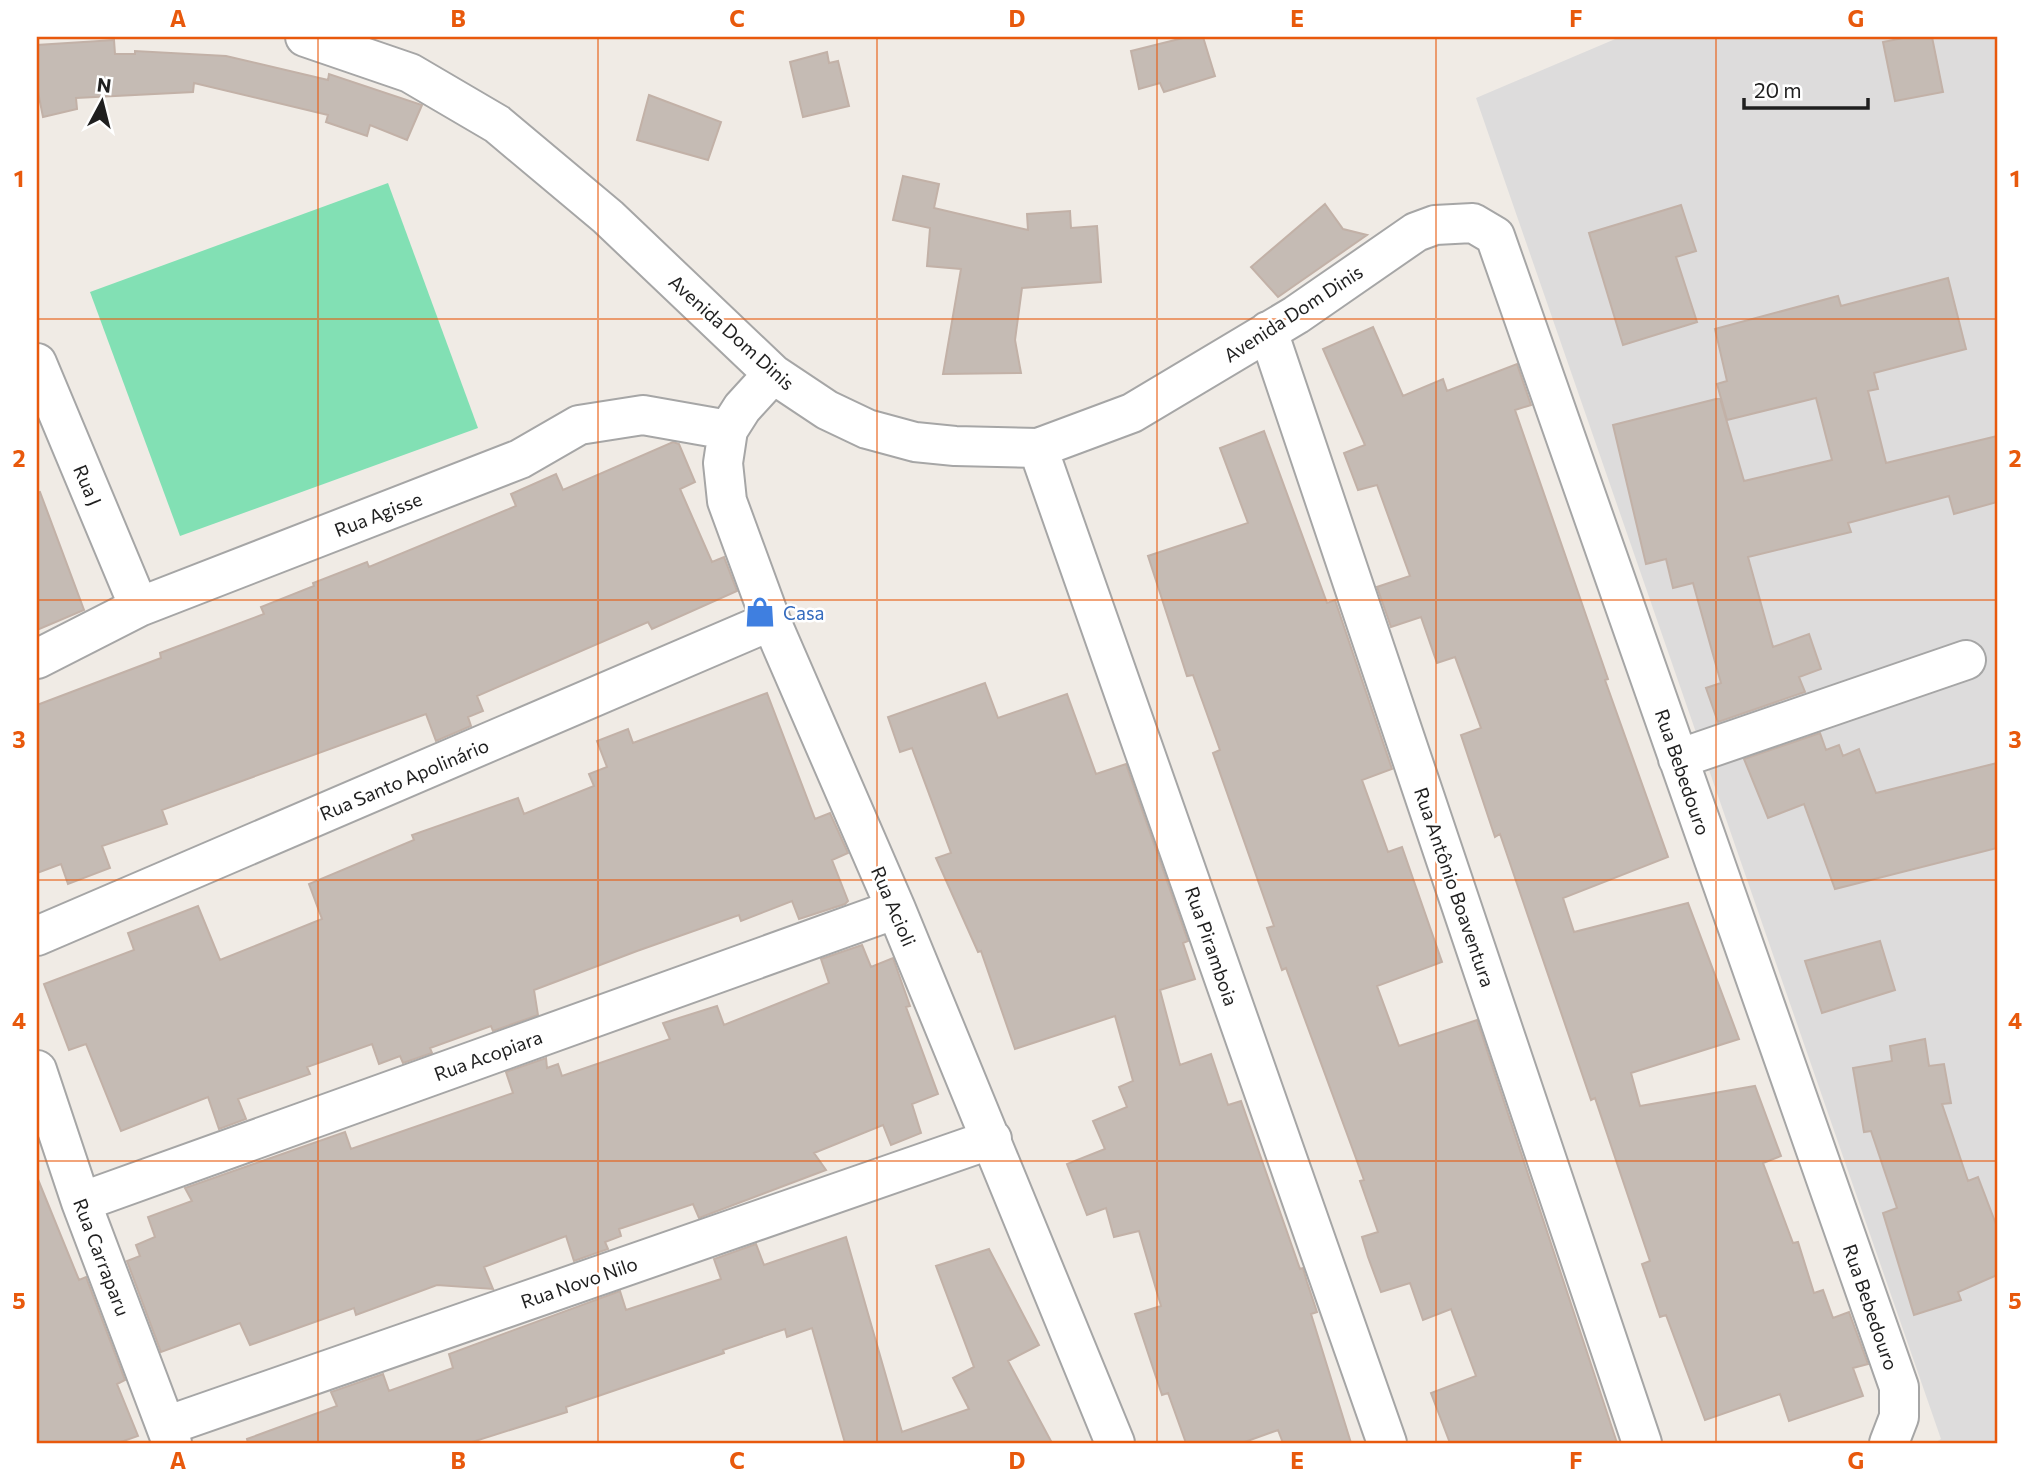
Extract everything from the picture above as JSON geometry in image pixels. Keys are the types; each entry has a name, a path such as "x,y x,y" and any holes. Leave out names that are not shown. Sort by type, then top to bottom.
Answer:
{"street":[{"name":"Avenida Dom Dinis","path":"305,37 410,73 497,124 608,218 773,374 827,411 867,429 915,442 1038,448 1132,413 1268,331 1416,232"},
{"name":"Rua Bebedouro","path":"1416,232 1435,225 1473,223 1495,236 1899,1387 1899,1417 1889,1443"},
{"name":"Rua Antônio Boaventura","path":"1268,331 1642,1443"},
{"name":"Rua J","path":"37,363 139,607"},
{"name":"Rua Acioli","path":"773,374 742,408 728,430 723,463 727,501 771,621 896,909 1115,1443"},
{"name":"Rua Agisse","path":"37,659 139,607 520,459 579,425 643,415 728,430"},
{"name":"Rua Piramboia","path":"1038,448 1387,1443"},
{"name":"Rua Santo Apolinário","path":"37,936 771,621"},
{"path":"1678,759 1966,660"},
{"name":"Rua Acopiara","path":"81,1202 896,909"},
{"name":"Rua Carraparu","path":"37,1070 81,1202 169,1435"},
{"name":"Rua Novo Nilo","path":"169,1435 992,1139"}],"shaded area":[{"path":"1620,37 1997,37 1997,1443 1934,1443 1941,1439 1476,98"}],"green space":[{"path":"388,183 478,428 180,536 90,292"}],"building":[{"path":"1187,37 1203,37 1215,76 1164,92 1160,83 1139,89 1131,51"},
{"path":"1908,37 1932,37 1943,92 1895,101 1883,42"},
{"path":"114,40 115,54 135,54 135,51 226,56 328,80 329,74 422,105 407,140 370,125 367,136 326,122 328,115 194,83 193,92 76,98 77,109 43,117 37,87 37,45"},
{"path":"827,52 829,63 838,61 849,106 803,117 790,62"},
{"path":"649,95 721,122 708,160 637,140"},
{"path":"903,176 939,184 934,208 1028,230 1027,214 1070,211 1071,228 1097,226 1101,282 1022,288 1015,340 1021,373 943,374 961,269 927,266 930,228 893,220"},
{"path":"1325,204 1343,229 1367,235 1278,297 1251,267"},
{"path":"1681,205 1696,251 1676,257 1697,322 1623,345 1589,233"},
{"path":"1948,278 1966,349 1874,373 1878,389 1868,391 1886,463 1997,436 1997,502 1954,514 1949,496 1848,523 1851,532 1748,557 1773,647 1809,634 1821,669 1799,677 1805,692 1718,722 1706,688 1721,683 1693,583 1673,588 1666,559 1646,564 1613,425 1720,398 1744,481 1832,460 1816,398 1727,420 1717,384 1727,381 1715,329 1838,296 1841,306"},
{"path":"1373,327 1403,396 1443,379 1447,391 1517,364 1531,405 1515,410 1608,679 1605,680 1668,857 1563,898 1574,932 1688,903 1739,1039 1631,1073 1640,1106 1755,1086 1781,1156 1763,1163 1793,1243 1798,1242 1814,1293 1823,1290 1833,1318 1849,1312 1868,1364 1853,1368 1863,1396 1789,1421 1780,1394 1705,1420 1666,1315 1660,1317 1642,1264 1650,1261 1595,1098 1591,1100 1500,834 1495,837 1461,735 1481,728 1455,657 1437,663 1421,617 1391,627 1377,587 1410,576 1377,485 1358,490 1344,453 1365,445 1323,349"},
{"path":"1264,431 1327,603 1335,600 1392,769 1362,780 1388,852 1402,847 1442,962 1377,986 1399,1046 1477,1020 1617,1443 1450,1443 1431,1393 1476,1376 1451,1309 1423,1320 1410,1283 1381,1292 1368,1257 1362,1237 1378,1232 1360,1181 1364,1180 1286,968 1282,970 1267,928 1274,926 1213,753 1220,750 1193,675 1187,676 1148,556 1248,523 1220,448"},
{"path":"673,442 679,444 695,482 680,489 712,562 724,557 737,591 652,629 648,622 477,696 483,711 468,717 471,726 436,741 426,714 162,810 167,824 102,846 110,868 68,884 61,864 37,873 37,705 161,658 160,653 264,614 261,607 314,586 313,583 367,562 369,567 516,506 511,494 556,474 563,490"},
{"path":"40,492 84,610 37,630 37,493"},
{"path":"985,683 998,718 1067,694 1096,774 1126,764 1188,941 1183,943 1195,979 1160,990 1180,1065 1211,1054 1228,1105 1241,1101 1300,1269 1303,1268 1317,1312 1311,1314 1351,1443 1283,1443 1278,1430 1242,1443 1186,1443 1168,1393 1162,1395 1135,1314 1161,1306 1139,1231 1114,1237 1106,1208 1087,1215 1067,1164 1105,1149 1093,1121 1127,1107 1119,1087 1133,1081 1115,1016 1015,1049 981,951 978,952 936,858 951,853 912,748 900,752 888,717"},
{"path":"767,693 815,819 830,813 848,853 832,860 848,901 845,904 799,919 792,901 741,921 739,915 637,951 534,990 538,1015 493,1031 491,1026 430,1048 432,1053 403,1063 400,1056 379,1064 372,1044 307,1067 310,1074 238,1099 246,1119 219,1129 208,1097 121,1131 86,1044 69,1050 44,984 134,950 128,933 198,906 220,960 322,919 309,884 414,840 412,835 518,798 524,814 594,786 589,774 607,767 597,741 628,729 633,743"},
{"path":"1820,733 1826,750 1839,745 1843,756 1859,749 1876,793 1997,763 1997,848 1835,889 1804,804 1768,818 1744,759"},
{"path":"1880,941 1895,990 1822,1013 1805,961"},
{"path":"862,945 871,967 893,958 910,1006 906,1007 938,1094 912,1104 921,1133 891,1145 883,1125 814,1153 826,1170 699,1218 693,1204 619,1229 621,1236 605,1242 608,1249 574,1261 566,1236 484,1267 493,1289 437,1285 356,1315 354,1308 250,1345 240,1323 161,1352 127,1261 140,1256 136,1245 155,1237 148,1217 192,1201 185,1188 345,1132 351,1149 513,1093 506,1072 546,1058 547,1068 558,1064 562,1076 670,1039 663,1023 717,1006 724,1025 829,983 821,959"},
{"path":"1925,1039 1929,1066 1944,1064 1951,1103 1942,1104 1968,1181 1978,1177 1997,1227 1997,1275 1958,1292 1961,1300 1914,1315 1883,1213 1897,1208 1871,1131 1864,1132 1853,1068 1892,1061 1890,1046"},
{"path":"37,1177 79,1280 86,1277 125,1380 117,1384 138,1436 118,1443 37,1443"},
{"path":"846,1237 902,1432 969,1409 953,1378 974,1367 936,1266 989,1249 1039,1345 1008,1361 1052,1443 845,1443 812,1328 787,1337 785,1329 723,1350 724,1353 566,1407 567,1412 469,1443 248,1443 247,1439 337,1406 331,1392 383,1374 389,1391 453,1368 449,1354 620,1291 626,1310 721,1279 714,1259 756,1244 764,1265"}],"place":[{"name":"Casa","path":"760,612"}]}
